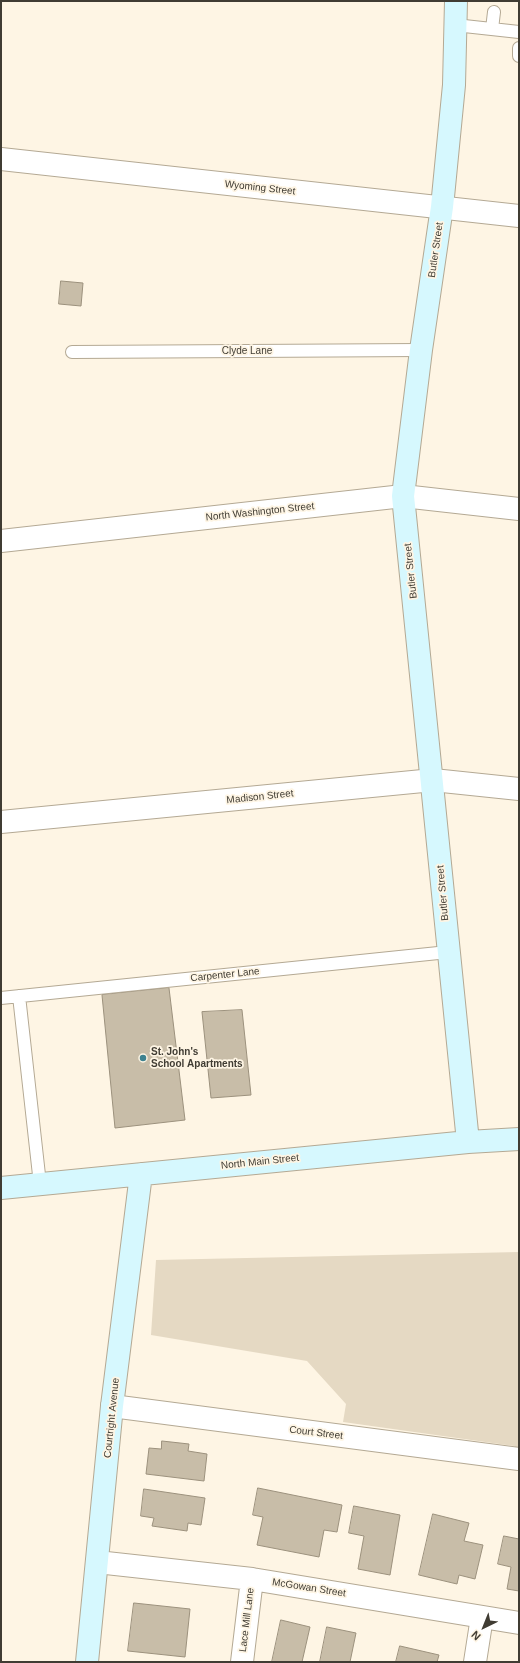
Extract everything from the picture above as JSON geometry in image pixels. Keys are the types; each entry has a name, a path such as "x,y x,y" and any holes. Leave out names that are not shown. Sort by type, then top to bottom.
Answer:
{"main road":[{"name":"Butler Street","path":"456,1 454,85 442,207 421,350 403,496 433,780 448,952 468,1142"},
{"name":"North Main Street","path":"1,1188 468,1142 519,1139"},
{"name":"Courtright Avenue","path":"87,1662 98,1562 112,1406 141,1174"}],"street":[{"name":"Wyoming Street","path":"1,159 519,216"},
{"name":"North Washington Street","path":"1,541 403,496 519,509"},
{"name":"Madison Street","path":"1,822 433,780 519,789"},
{"name":"Court Street","path":"112,1406 519,1459"},
{"name":"McGowan Street","path":"98,1562 252,1579 519,1623"},
{"name":"Lace Mill Lane","path":"242,1662 252,1579"},
{"path":"475,1662 482,1617"}],"lane":[{"path":"492,29 494,12"},
{"path":"456,25 519,32"},
{"path":"519,48 519,56"},
{"name":"Clyde Lane","path":"72,352 421,350"},
{"name":"Carpenter Lane","path":"1,998 448,952"},
{"path":"19,996 40,1184"}],"shaded area":[{"path":"519,1252 519,1450 514,1446 343,1422 346,1404 307,1361 151,1335 156,1260"}],"building":[{"path":"61,281 83,283 81,306 59,304"},
{"name":"St. John's School Apartments","path":"169,988 185,1120 115,1128 102,995"},
{"path":"242,1010 251,1095 211,1098 202,1012"},
{"path":"162,1441 189,1444 188,1451 207,1454 204,1481 146,1474 149,1448 161,1449"},
{"path":"258,1488 342,1505 337,1532 324,1530 319,1557 257,1545 263,1517 253,1515"},
{"path":"144,1489 205,1498 201,1525 188,1523 187,1531 152,1526 154,1518 141,1516"},
{"path":"354,1506 400,1515 390,1575 358,1569 364,1536 349,1533"},
{"path":"433,1514 469,1523 464,1541 483,1545 475,1579 459,1575 457,1584 419,1575"},
{"path":"504,1536 519,1539 519,1591 507,1589 511,1567 498,1564"},
{"path":"134,1603 190,1609 185,1657 128,1651"},
{"path":"281,1620 310,1627 302,1662 272,1662"},
{"path":"327,1627 356,1633 350,1662 320,1662"},
{"path":"400,1646 439,1655 437,1662 396,1662"}],"place":[{"name":"St. John's School Apartments","path":"143,1058"}]}
